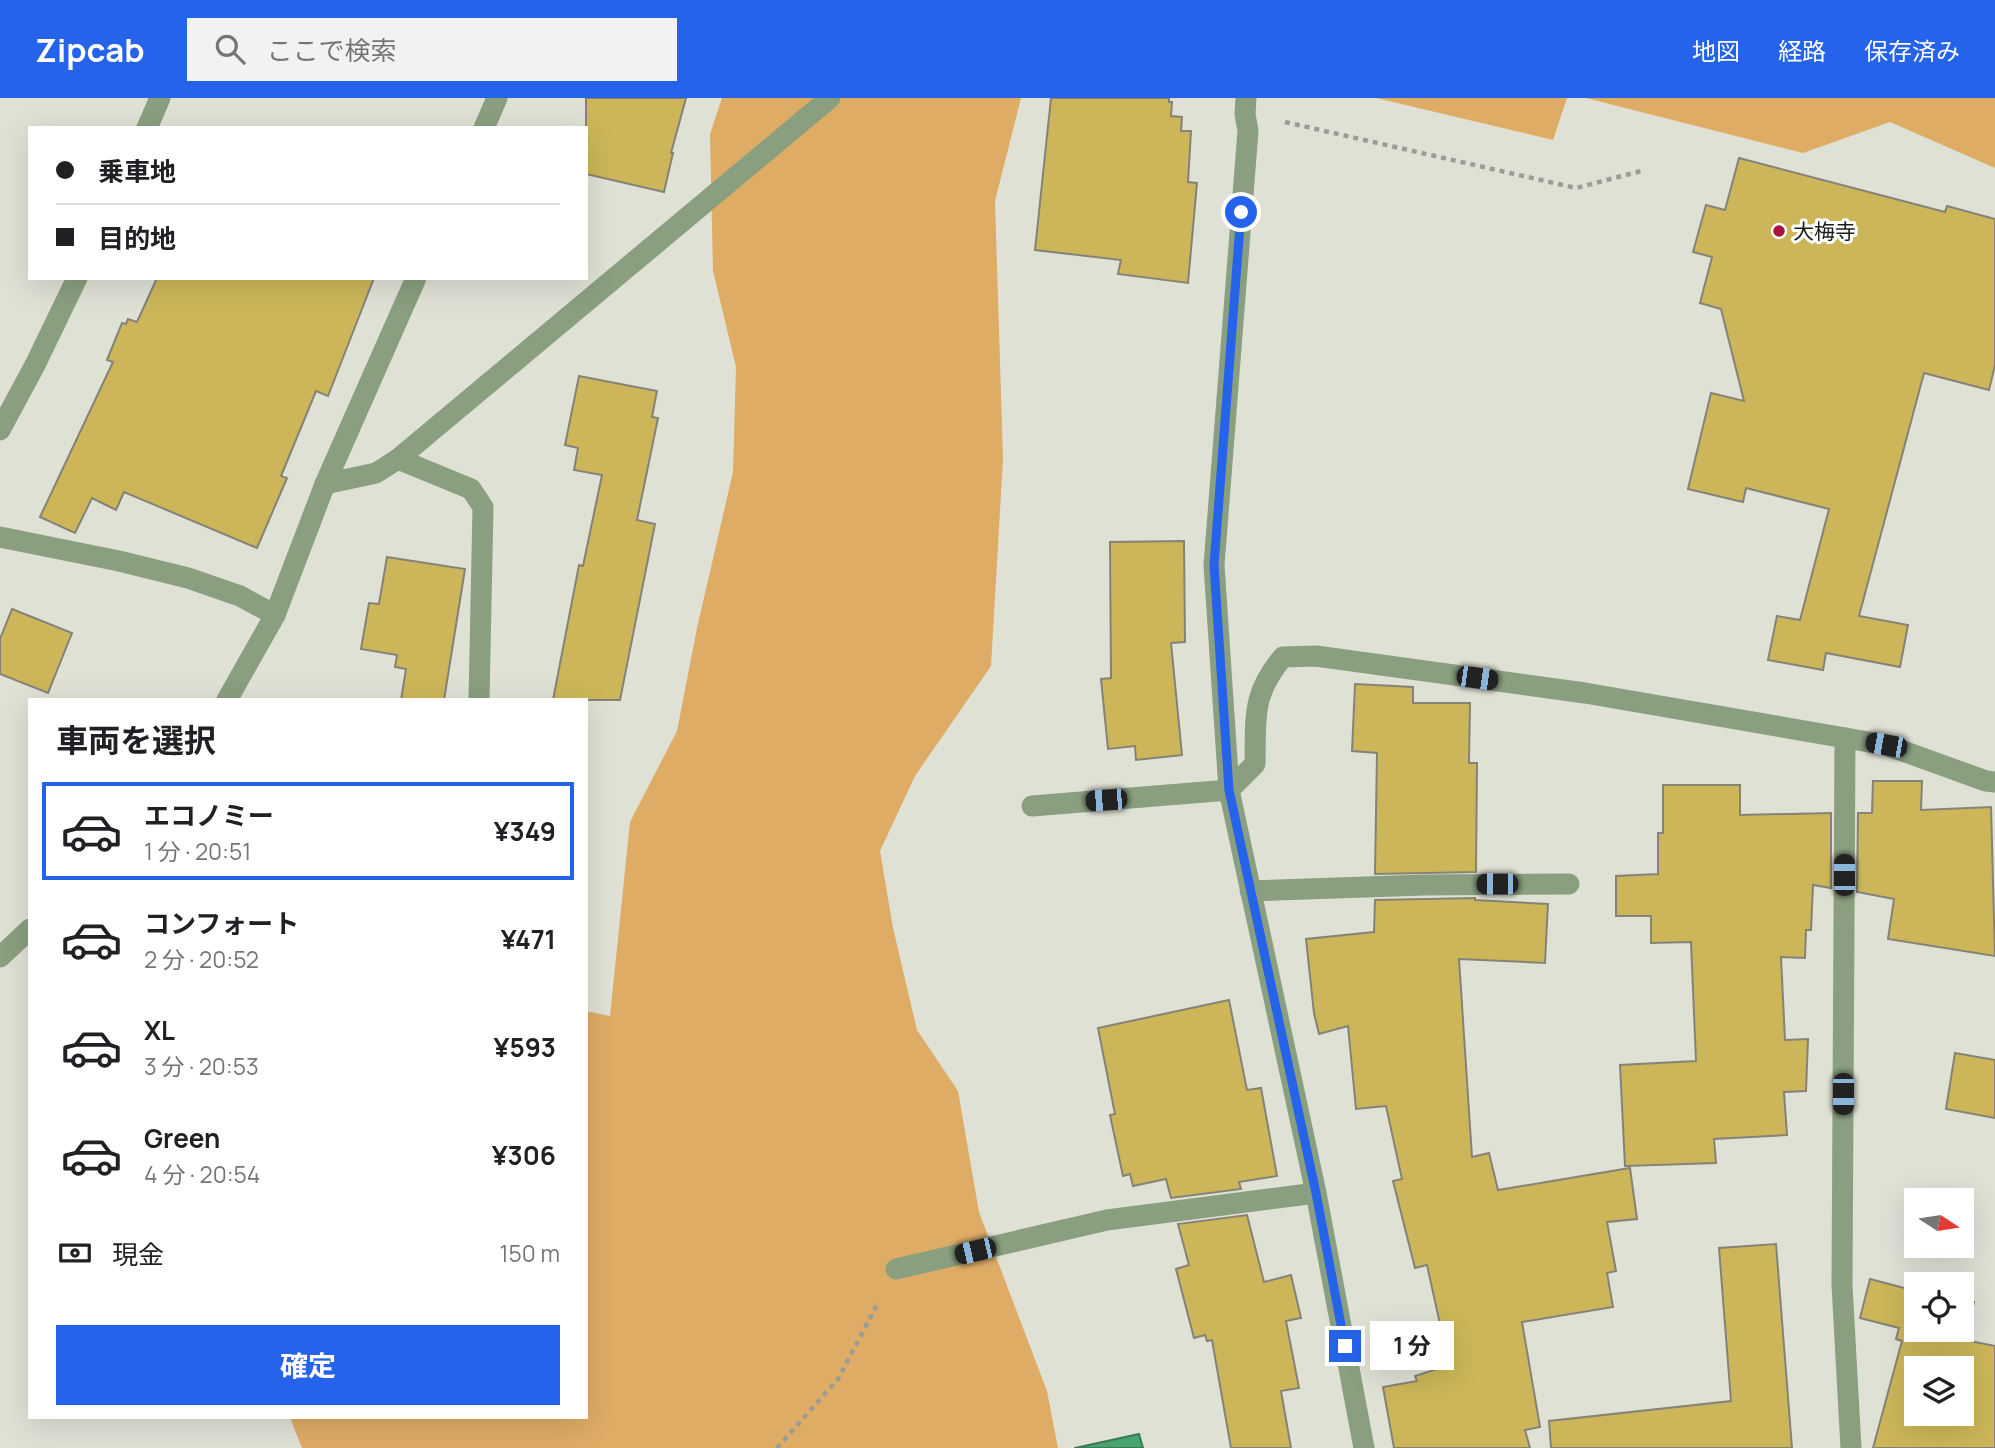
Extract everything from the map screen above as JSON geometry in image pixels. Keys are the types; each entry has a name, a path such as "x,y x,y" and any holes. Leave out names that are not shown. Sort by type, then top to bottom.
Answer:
{"street":[{"path":"148,126 160,98"},
{"path":"485,126 497,98"},
{"path":"325,484 376,472 398,459 830,98"},
{"path":"1245,106 1248,131 1214,565 1229,790 1316,1193 1364,1448"},
{"path":"0,430 76,280"},
{"path":"228,698 275,615 325,484 415,280"},
{"path":"398,459 471,489 483,507 478,698"},
{"path":"0,537 188,578 240,596 275,615"},
{"path":"1032,806 1229,790 1255,764 1256,705 1267,676 1283,657 1316,656 1585,694 1886,745 1995,782"},
{"path":"1845,738 1842,1285 1851,1448"},
{"path":"1250,891 1424,885 1569,884"},
{"path":"0,957 28,931"},
{"path":"896,1269 1107,1220 1316,1193"}],"path":[{"path":"1245,106 1576,188 1645,170"},
{"path":"778,1448 838,1379 896,1269"}],"shaded area":[{"path":"722,98 1021,98 995,201 1003,459 991,666 915,776 880,851 893,928 917,1030 958,1091 979,1212 1047,1391 1058,1448 302,1448 292,1419 588,1419 588,1011 610,1016 630,822 677,731 697,628 733,472 736,367 713,271 710,134"},
{"path":"1376,98 1567,98 1553,140"},
{"path":"1586,98 1995,98 1995,168 1890,122 1803,153"},
{"path":"1139,1434 1143,1448 1075,1448"}],"building":[{"path":"586,98 686,98 664,192 588,174"},
{"path":"1051,98 1169,98 1169,102 1172,102 1171,116 1182,117 1181,131 1191,131 1188,182 1197,183 1188,283 1118,274 1121,260 1035,250"},
{"path":"1739,158 1945,212 1947,206 1995,219 1995,365 1989,390 1924,373 1859,616 1908,625 1900,667 1826,653 1823,670 1768,660 1777,616 1800,620 1829,509 1746,488 1743,502 1688,489 1711,393 1744,401 1721,309 1700,303 1712,257 1693,252 1706,205 1725,210"},
{"path":"156,280 373,280 328,396 316,391 281,476 287,478 257,548 124,492 116,510 92,498 75,533 40,517 113,362 107,360 122,323 126,324 128,319 137,322"},
{"path":"579,376 657,391 652,417 658,418 637,520 655,524 620,700 553,698 579,565 583,566 602,475 574,470 578,448 565,445"},
{"path":"1184,541 1185,642 1171,643 1182,755 1136,760 1135,746 1108,749 1101,679 1111,678 1110,542"},
{"path":"387,557 465,569 444,698 401,698 406,669 395,667 397,655 361,649 369,603 379,604"},
{"path":"12,609 72,633 48,693 0,674 0,639"},
{"path":"1355,684 1413,687 1413,703 1470,703 1469,763 1477,763 1476,872 1375,874 1377,753 1352,751"},
{"path":"1873,781 1922,781 1921,810 1991,807 1995,956 1888,939 1894,899 1857,892 1858,813 1872,813"},
{"path":"1663,785 1740,785 1740,815 1831,813 1831,888 1813,885 1811,930 1806,930 1805,958 1781,957 1785,1040 1808,1039 1806,1091 1784,1092 1787,1135 1714,1139 1716,1163 1625,1166 1620,1065 1696,1061 1691,942 1651,943 1651,916 1616,916 1616,876 1658,874 1658,833 1663,833"},
{"path":"1475,898 1548,904 1545,963 1459,959 1472,1157 1489,1153 1498,1190 1630,1168 1637,1219 1607,1222 1616,1271 1607,1273 1613,1307 1522,1322 1540,1427 1525,1430 1530,1448 1394,1448 1383,1387 1417,1381 1415,1376 1449,1365 1427,1265 1415,1268 1393,1181 1402,1179 1386,1106 1356,1109 1348,1026 1319,1034 1314,1013 1306,939 1374,932 1375,900"},
{"path":"1229,1000 1247,1090 1261,1088 1277,1176 1239,1182 1241,1189 1171,1198 1166,1179 1133,1186 1130,1174 1123,1176 1110,1115 1115,1114 1098,1028"},
{"path":"1955,1053 1995,1060 1995,1118 1946,1109"},
{"path":"1247,1215 1264,1282 1291,1275 1301,1318 1286,1321 1299,1388 1281,1391 1291,1448 1231,1448 1212,1340 1207,1341 1205,1335 1194,1338 1176,1269 1189,1265 1178,1224"},
{"path":"1776,1244 1792,1448 1551,1448 1549,1421 1731,1401 1719,1248"},
{"path":"1870,1279 1904,1288 1904,1342 1974,1342 1995,1346 1995,1448 1873,1448 1902,1341 1896,1339 1899,1328 1860,1318"}],"place":[{"name":"大梅寺","path":"1779,231"}],"route":[{"path":"1241,212 1214,565 1229,790 1316,1193 1345,1346"}]}
